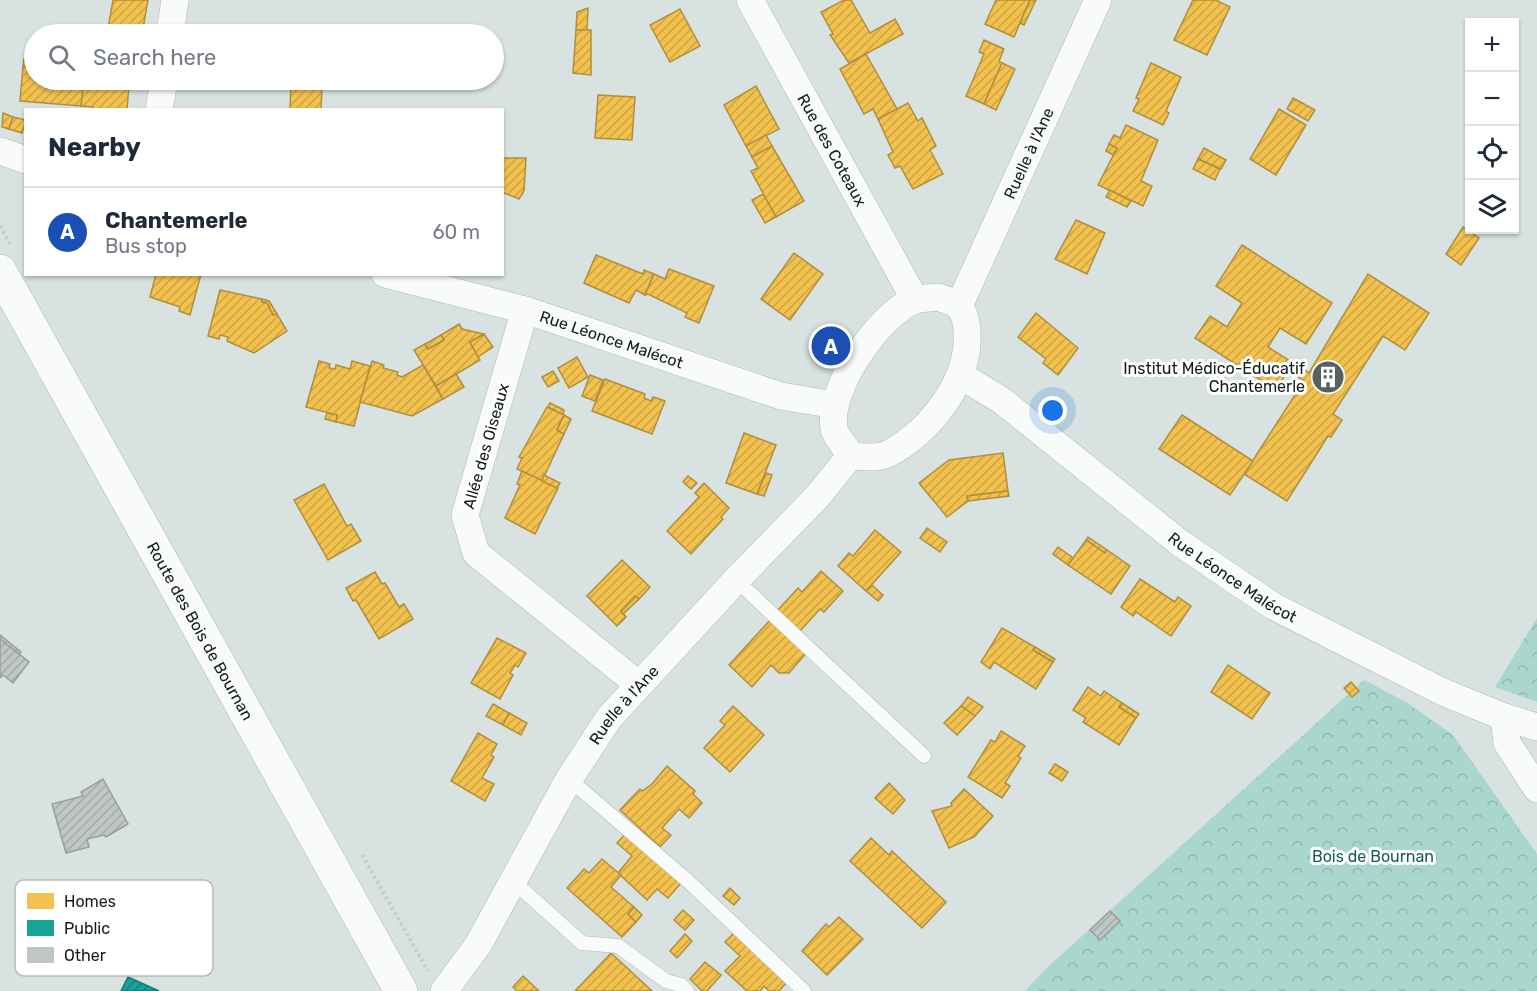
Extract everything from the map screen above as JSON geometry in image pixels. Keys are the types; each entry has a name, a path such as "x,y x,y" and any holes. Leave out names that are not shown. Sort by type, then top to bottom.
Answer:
{"street":[{"path":"171,24 175,0"},
{"name":"Ruelle à l'Ane","path":"959,306 1098,0"},
{"name":"Rue des Coteaux","path":"754,1 915,300"},
{"path":"159,108 162,90"},
{"path":"0,152 24,159"},
{"name":"Route des Bois de Bournan","path":"0,271 401,991"},
{"name":"Rue Léonce Malécot","path":"393,276 525,310 781,396 835,405"},
{"path":"938,297 959,306 966,322 968,339 960,375 931,420 894,451 870,459 851,455 834,429 835,405 843,381 874,334 886,319 915,300 938,297"},
{"name":"Allée des Oiseaux","path":"525,310 465,515 476,553 639,685"},
{"name":"Rue Léonce Malécot","path":"960,375 1001,400 1180,543 1273,606 1443,692 1504,717 1537,727"},
{"name":"Ruelle à l'Ane","path":"444,991 478,945 569,779 609,718 736,580 817,497 851,455"},
{"path":"1504,717 1507,743 1537,789"}],"lane":[{"path":"736,580 924,756"},
{"path":"569,779 688,880 804,991"},
{"path":"513,881 582,943 618,946 666,981 681,986 687,991"}],"green space":[{"path":"1537,618 1537,702 1495,687"},
{"name":"Bois de Bournan","path":"1364,680 1406,702 1453,735 1537,854 1537,991 1025,991 1050,965"}],"building: Homes":[{"path":"113,0 148,0 144,24 109,24"},
{"path":"844,0 851,0 870,33 895,19 903,34 849,63 830,35 833,34 821,12"},
{"path":"996,0 1030,0 1014,37 985,24"},
{"path":"1030,0 1036,0 1024,25 1020,23"},
{"path":"1193,0 1216,0 1230,7 1207,55 1174,40"},
{"path":"588,8 587,31 576,30 577,12"},
{"path":"680,9 700,46 670,62 650,25"},
{"path":"576,30 591,30 591,75 573,73"},
{"path":"984,40 1004,49 999,61 1002,63 984,104 966,96 984,54 979,52"},
{"path":"866,54 897,109 878,119 873,109 864,114 840,69"},
{"path":"1002,63 1015,69 996,110 984,104"},
{"path":"1151,63 1181,77 1166,111 1169,113 1163,125 1133,111"},
{"path":"23,67 24,90 83,90 81,106 20,101"},
{"path":"756,86 779,129 746,146 724,105"},
{"path":"83,90 129,90 127,108 81,106"},
{"path":"291,90 322,90 321,108 290,108"},
{"path":"598,95 635,97 632,140 595,138"},
{"path":"1293,98 1315,110 1308,121 1287,109"},
{"path":"908,103 918,121 922,118 936,146 930,150 943,174 913,189 900,166 895,168 888,155 893,152 878,119"},
{"path":"1279,109 1306,125 1276,175 1250,159"},
{"path":"3,113 13,117 9,129 2,127"},
{"path":"13,117 24,120 22,133 9,129"},
{"path":"1126,125 1158,140 1141,181 1152,186 1143,206 1098,185 1117,148 1109,144 1114,135 1120,138"},
{"path":"766,135 772,146 752,157 746,146"},
{"path":"1109,144 1117,148 1113,155 1106,151"},
{"path":"772,146 804,201 776,217 751,171 758,168 752,157"},
{"path":"1204,148 1226,160 1221,169 1198,159"},
{"path":"504,158 526,158 524,191 519,199 504,193"},
{"path":"1198,159 1220,169 1215,180 1193,169"},
{"path":"1110,190 1131,201 1127,207 1106,197"},
{"path":"763,194 776,217 765,223 752,200"},
{"path":"1076,220 1105,233 1087,274 1055,259"},
{"path":"1463,227 1465,234 1473,234 1479,238 1461,265 1446,254"},
{"name":"Institut Médico-Éducatif Chantemerle","path":"1242,245 1332,303 1306,344 1280,328 1268,347 1309,373 1368,274 1429,313 1405,350 1383,336 1333,414 1342,420 1331,437 1328,436 1287,501 1244,474 1304,381 1288,370 1276,390 1195,338 1210,316 1227,327 1242,303 1216,286"},
{"path":"794,253 823,274 790,320 761,299"},
{"path":"596,255 643,274 644,270 654,274 645,295 636,290 629,303 584,283"},
{"path":"669,269 714,286 699,323 685,317 687,313 648,294 645,295 654,274 665,279"},
{"path":"155,276 200,276 190,315 179,311 180,307 150,297"},
{"path":"220,290 262,299 262,302 267,303 273,315 277,314 287,331 254,353 227,341 228,337 220,335 219,339 208,336"},
{"path":"262,299 269,301 277,314 273,315 267,303 262,302"},
{"path":"1036,313 1078,348 1058,375 1043,363 1046,359 1018,337"},
{"path":"459,324 462,329 484,334 470,342 480,360 436,386 414,350 425,344 428,349 444,340 441,335"},
{"path":"484,334 493,347 478,357 470,342"},
{"path":"441,335 444,340 428,349 425,344"},
{"path":"577,357 588,377 569,388 558,368"},
{"path":"319,361 330,364 329,368 335,369 336,365 350,369 352,361 370,366 354,426 336,422 337,415 306,407"},
{"path":"372,361 384,365 383,368 398,372 397,375 402,377 423,365 443,399 412,416 360,402"},
{"path":"553,371 559,381 548,387 542,377"},
{"path":"456,374 464,387 443,399 436,386"},
{"path":"590,375 603,380 595,401 582,396"},
{"path":"605,379 645,394 644,398 651,401 653,397 665,401 652,434 592,411"},
{"path":"550,403 564,410 563,415 548,407"},
{"path":"547,407 564,415 557,430 564,434 542,481 517,469 522,458 519,457"},
{"path":"327,413 337,415 336,422 325,419"},
{"path":"564,415 571,419 564,434 557,430"},
{"name":"Institut Médico-Éducatif Chantemerle","path":"1182,415 1253,461 1230,495 1159,449"},
{"path":"744,433 776,445 757,494 726,483"},
{"path":"1003,453 1008,491 967,496 968,501 947,517 919,483 949,460"},
{"path":"522,471 558,488 535,534 505,518 520,485 517,484"},
{"path":"766,473 772,475 764,496 757,494"},
{"path":"544,475 560,483 557,488 542,481"},
{"path":"688,476 697,483 691,489 683,482"},
{"path":"704,483 729,508 721,517 723,519 691,554 667,531 699,497 695,493"},
{"path":"324,484 347,526 351,524 361,541 328,560 294,500"},
{"path":"1008,491 1009,496 968,501 967,496"},
{"path":"927,528 947,542 940,552 920,538"},
{"path":"875,530 901,552 866,591 838,566 849,553 853,556"},
{"path":"1088,537 1107,550 1105,553 1086,540"},
{"path":"1086,540 1105,553 1107,550 1130,566 1111,594 1068,565"},
{"path":"1058,547 1073,558 1068,565 1053,554"},
{"path":"622,560 650,587 639,599 635,596 621,611 626,617 617,626 587,596"},
{"path":"821,571 843,591 824,612 820,609 800,631 778,610 798,588 802,592"},
{"path":"375,572 382,584 385,583 399,607 404,604 413,619 379,639 356,600 353,601 346,588"},
{"path":"1140,579 1175,602 1178,597 1191,606 1171,636 1136,612 1133,616 1121,607"},
{"path":"872,585 883,595 878,601 866,591"},
{"path":"635,596 639,599 623,614 621,611"},
{"path":"771,619 807,652 789,673 779,673 771,665 752,687 729,665"},
{"path":"1002,628 1035,647 1033,650 1053,662 1036,689 994,662 990,669 981,662"},
{"path":"497,638 526,653 518,667 515,665 510,673 513,675 500,699 471,683"},
{"path":"1035,647 1055,659 1053,662 1033,650"},
{"path":"1228,665 1270,693 1252,719 1211,692"},
{"path":"1351,682 1359,691 1352,697 1344,688"},
{"path":"1088,687 1101,696 1104,691 1122,703 1119,707 1136,718 1119,745 1083,722 1086,718 1073,710"},
{"path":"968,697 983,707 975,716 961,706"},
{"path":"1122,703 1139,714 1136,718 1119,707"},
{"path":"493,704 509,713 503,725 486,716"},
{"path":"733,706 764,735 730,772 704,748 725,725 720,721"},
{"path":"961,706 975,716 957,735 944,723"},
{"path":"509,713 527,723 521,735 503,725"},
{"path":"1001,731 1025,746 1018,756 1021,758 1005,783 1010,786 1002,798 968,777 991,740 995,742"},
{"path":"478,733 497,744 491,755 494,757 482,778 494,784 485,801 451,781"},
{"path":"1055,764 1068,772 1062,781 1049,773"},
{"path":"667,766 695,791 693,794 702,803 689,818 679,809 662,828 671,835 660,847 620,810 640,789 642,791 652,784"},
{"path":"889,783 905,800 893,814 875,798"},
{"path":"964,789 993,816 974,837 949,848 932,811 952,806 951,803"},
{"path":"627,832 681,883 668,898 657,889 647,900 618,873 632,856 617,843"},
{"path":"871,838 889,855 892,851 946,902 922,928 850,861"},
{"path":"602,859 621,875 611,887 634,907 628,914 636,922 622,937 567,888 584,869 589,873"},
{"path":"730,888 740,898 734,905 723,896"},
{"path":"634,907 642,915 636,922 628,914"},
{"path":"683,910 694,920 685,930 674,920"},
{"path":"839,917 863,939 827,975 802,951 826,924 829,927"},
{"path":"735,932 788,981 779,991 769,991 764,986 760,991 747,991 725,971 740,956 725,942"},
{"path":"685,934 692,941 677,958 670,951"},
{"path":"611,953 652,991 575,991"},
{"path":"705,962 721,975 707,991 702,991 690,979"},
{"path":"523,976 539,991 517,991 513,987"}],"building: Public":[{"path":"128,977 159,991 121,991"}],"building: Other":[{"path":"0,635 21,652 19,655 0,639"},
{"path":"0,639 29,662 13,683 3,675 0,678"},
{"path":"103,779 128,824 106,837 104,835 87,839 89,847 66,853 52,804 83,796 81,792"},
{"path":"1110,911 1120,921 1100,940 1090,930"}],"place":[{"name":"Chantemerle","path":"831,346"},
{"name":"Institut Médico-Éducatif Chantemerle","path":"1328,377"}]}
